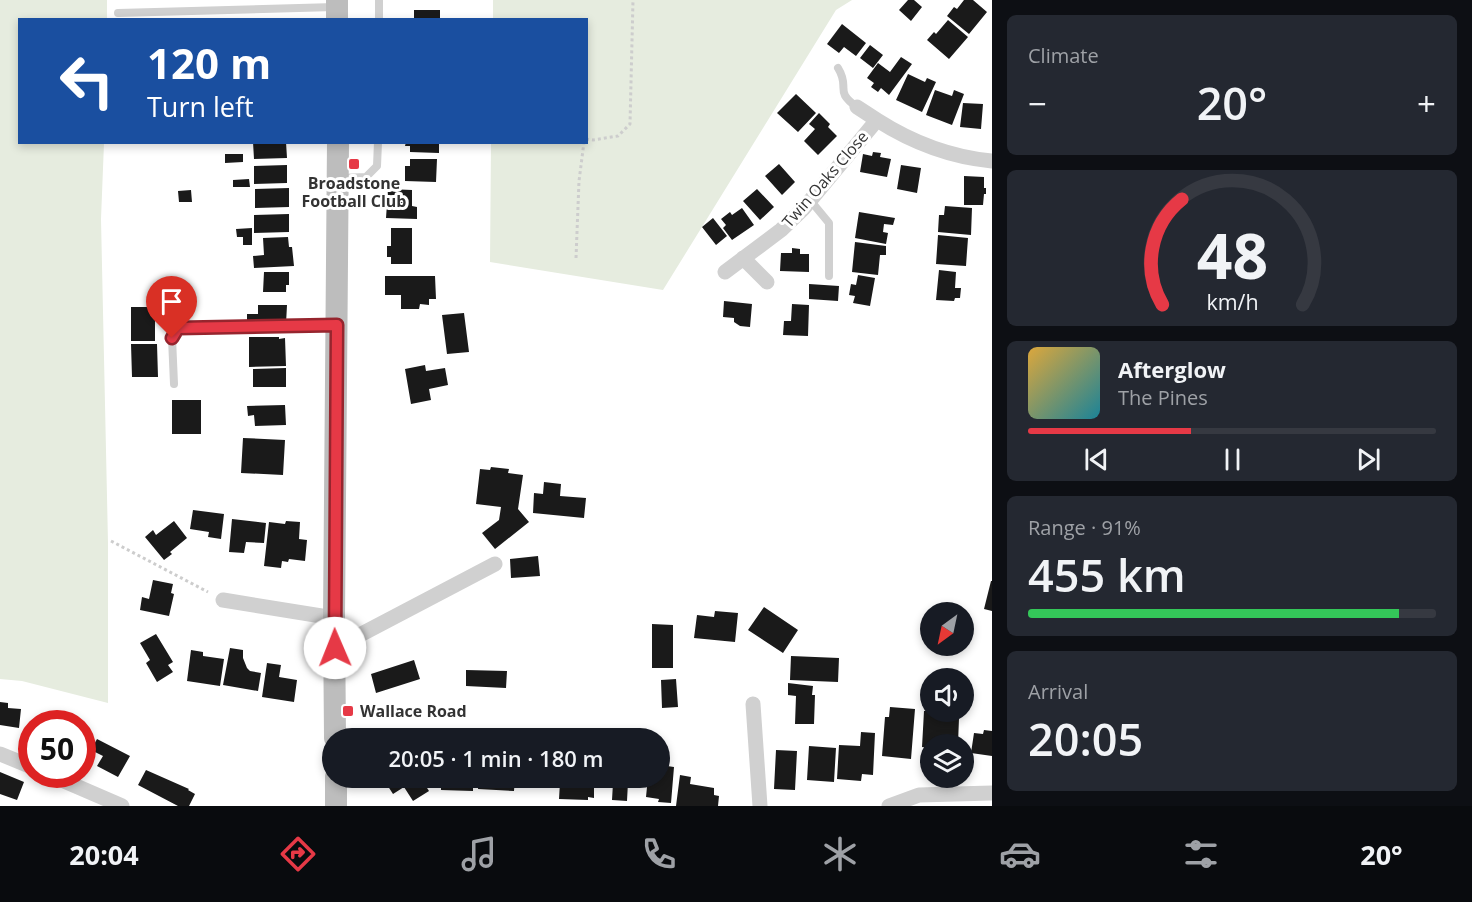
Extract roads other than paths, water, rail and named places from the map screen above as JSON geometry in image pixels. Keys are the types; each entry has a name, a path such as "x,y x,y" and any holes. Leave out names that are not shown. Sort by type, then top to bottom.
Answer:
{"main road":[{"path":"335,728 338,144"},
{"path":"336,788 336,806"}],"street":[{"name":"Twin Oaks Close","path":"857,107 902,136 927,147 954,155 992,161"},
{"name":"Twin Oaks Close","path":"725,272 781,230 810,200 877,120"},
{"path":"743,258 767,282"},
{"path":"335,648 495,564"},
{"path":"223,600 334,618"},
{"path":"753,704 760,806"},
{"path":"0,754 18,761"},
{"path":"80,788 122,806"},
{"path":"889,806 919,795 992,793"}],"lane":[{"path":"379,0 379,18"},
{"path":"118,13 337,9"},
{"path":"838,68 844,82 842,90 845,99 857,107"},
{"path":"338,178 366,177 377,166 378,144"},
{"path":"810,200 829,222 829,276"},
{"path":"174,384 172,338 178,328 337,325"}],"place":[{"name":"Broadstone Football Club","path":"354,164"},
{"name":"Wallace Road","path":"348,711"}]}
